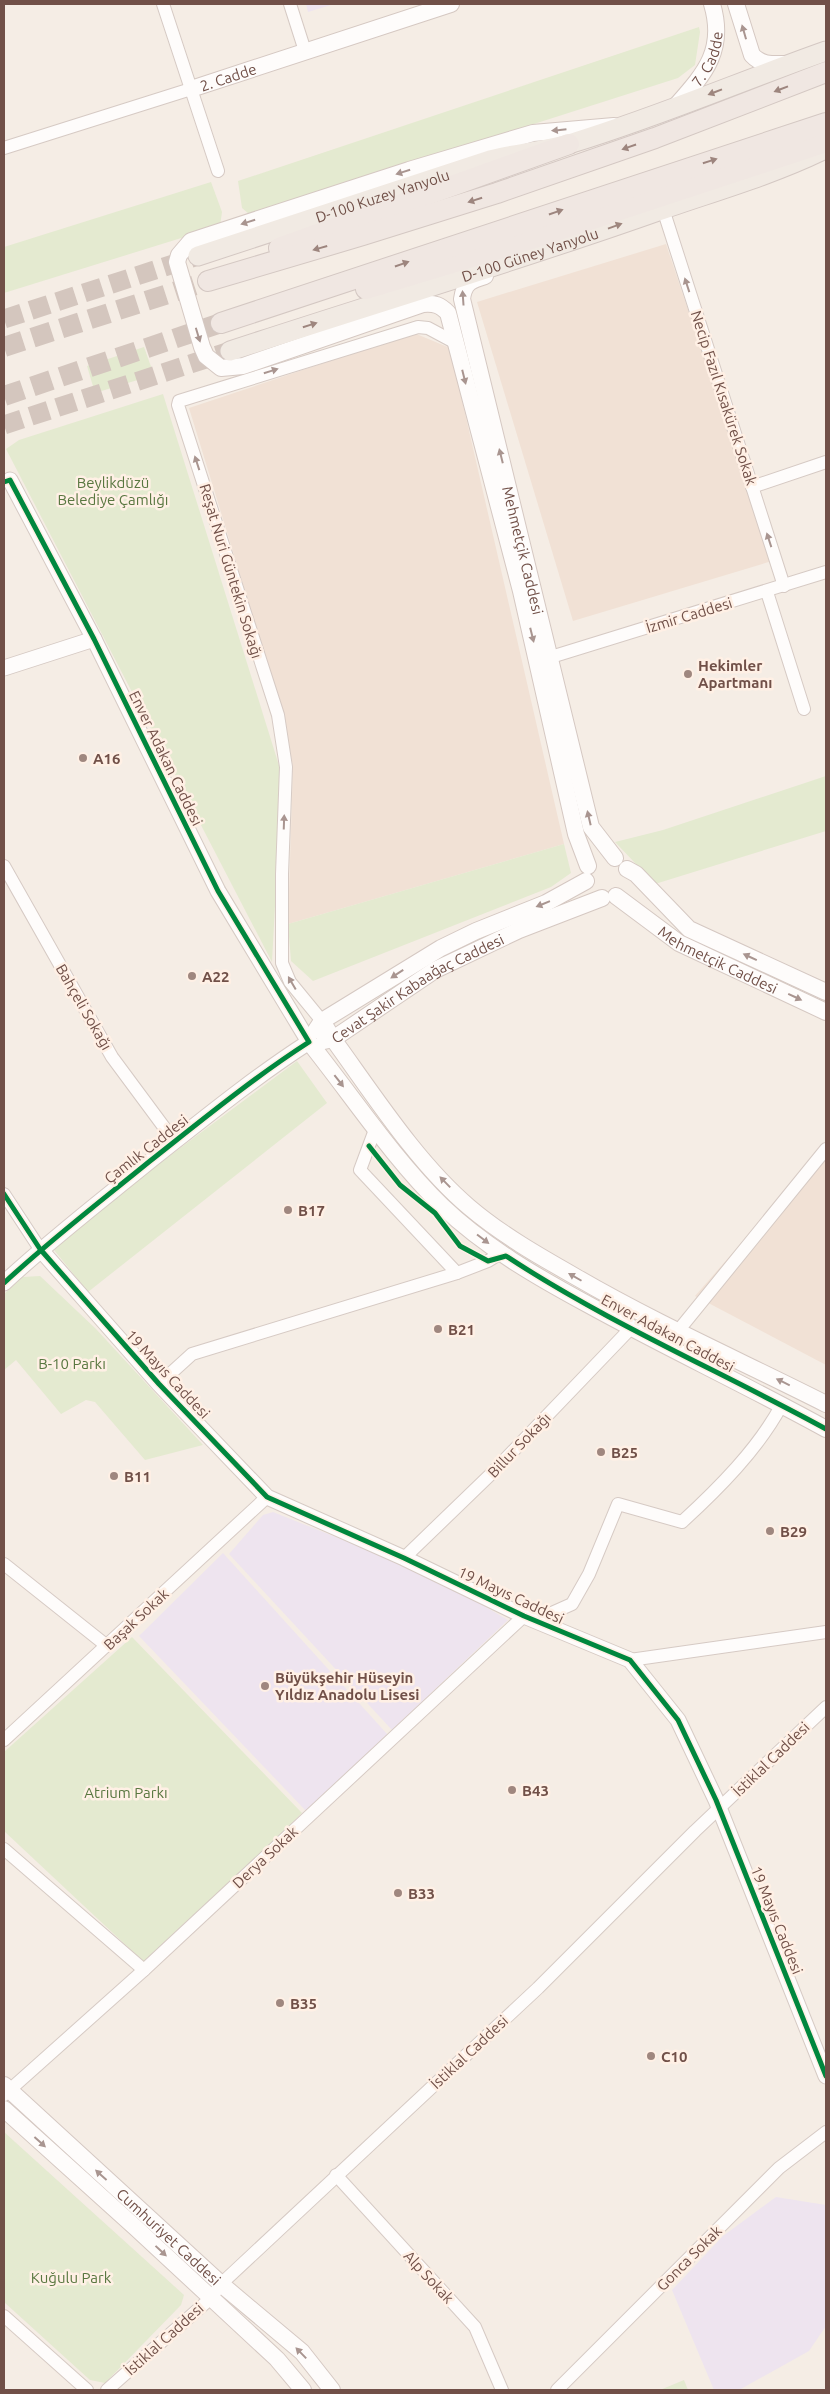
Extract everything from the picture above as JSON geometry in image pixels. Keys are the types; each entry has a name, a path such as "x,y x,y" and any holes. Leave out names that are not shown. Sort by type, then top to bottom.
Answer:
{"highway":[{"path":"208,281 497,193 655,138 826,72"},
{"path":"221,323 826,122"},
{"path":"322,290 343,292 383,285 538,237 826,142"},
{"path":"241,271 269,252 290,243 569,144"}],"main road":[{"name":"2. Cadde","path":"191,90 451,4"},
{"name":"7. Cadde","path":"674,107 703,72 714,52 718,33 712,4"},
{"name":"7. Cadde","path":"736,4 748,46 758,61 766,64 790,64"},
{"path":"625,126 826,51"},
{"name":"D-100 Kuzey Yanyolu","path":"198,256 481,163 517,153 569,144 625,126"},
{"name":"Mehmetçik Caddesi","path":"625,126 533,133 226,229 191,242 179,255 178,271 206,356 222,368 243,366 423,304 433,303 441,306 448,313 591,827 621,863 636,874 689,929 826,992"},
{"name":"D-100 Güney Yanyolu","path":"230,351 511,262 797,162 826,148"},
{"name":"Mehmetçik Caddesi","path":"511,262 504,268 470,281 463,288 462,299 544,659 576,834 587,874"},
{"path":"603,856 621,863 626,886 609,897 592,892 587,874 592,862 603,856"},
{"name":"Cevat Şakir Kabaağaç Caddesi","path":"309,1042 322,1021 441,948 476,931 546,904 587,874"},
{"name":"Mehmetçik Caddesi","path":"609,897 679,943 826,1012"},
{"name":"Cevat Şakir Kabaağaç Caddesi","path":"309,1042 333,1039 435,970 519,930 609,897"},
{"name":"Enver Adakan Caddesi","path":"322,1021 333,1039 415,1150 468,1206 529,1250 608,1296 826,1404"},
{"name":"Enver Adakan Caddesi","path":"309,1042 386,1142 444,1207 501,1253 534,1275 631,1328 826,1429"},
{"name":"Cumhuriyet Caddesi","path":"5,2090 221,2284 302,2352 332,2390"},
{"name":"Cumhuriyet Caddesi","path":"4,2109 277,2359 303,2390"}],"street":[{"path":"163,4 218,171"},
{"path":"290,4 305,51"},
{"name":"2. Cadde","path":"4,148 191,90"},
{"name":"Necip Fazıl Kısakürek Sokak","path":"663,209 784,586"},
{"name":"Reşat Nuri Güntekin Sokağı","path":"322,1021 290,982 282,963 282,874 286,767 278,715 178,405 179,401 418,327 454,336"},
{"path":"752,487 826,462"},
{"name":"Enver Adakan Caddesi","path":"7,481 94,639 218,891 309,1042"},
{"name":"İzmir Caddesi","path":"544,659 767,592 826,572"},
{"path":"767,592 804,709"},
{"path":"4,668 94,639"},
{"name":"Bahçeli Sokağı","path":"4,866 112,1057 175,1142"},
{"name":"Çamlık Caddesi","path":"4,1283 40,1249 175,1142 283,1059 309,1042"},
{"path":"376,1127 360,1170 457,1273"},
{"path":"678,1331 826,1149"},
{"path":"4,1194 40,1249"},
{"name":"19 Mayıs Caddesi","path":"40,1249 159,1384 267,1497 404,1558 529,1619 630,1660 678,1720 720,1809 826,2076"},
{"path":"159,1384 192,1354 457,1273 488,1261 501,1253"},
{"name":"Billur Sokağı","path":"404,1558 492,1473 631,1328"},
{"name":"Derya Sokak","path":"5,2090 144,1970 529,1619 572,1604 589,1574 618,1504 682,1522 716,1491 773,1421 781,1406"},
{"name":"Başak Sokak","path":"4,1739 267,1497"},
{"path":"4,1564 107,1646"},
{"path":"630,1660 826,1632"},
{"name":"İstiklal Caddesi","path":"107,2390 211,2298 221,2284 538,1988 826,1707"},
{"path":"4,1849 144,1970"},
{"name":"Gonca Sokak","path":"557,2390 780,2168 826,2132"},
{"name":"Alp Sokak","path":"336,2176 475,2327 502,2390"},
{"path":"4,2316 86,2390"}],"shaded area":[{"path":"306,4 334,4 308,12"},
{"path":"666,244 772,561 573,621 477,302"},
{"path":"414,333 450,348 564,844 288,924 293,766 283,715 189,408"},
{"path":"826,1146 826,1365 695,1296"},
{"path":"273,1512 431,1575 508,1620 392,1730 229,1554 263,1515"},
{"name":"Büyükşehir Hüseyin Yıldız Anadolu Lisesi","path":"223,1553 388,1735 307,1812 139,1636"},
{"path":"776,2197 826,2205 826,2326 809,2351 739,2390 714,2390 672,2290 723,2236"}],"green space":[{"path":"699,27 700,32 695,65 678,78 268,209 249,214 242,208 238,181"},
{"path":"211,182 222,212 220,226 4,293 4,247"},
{"path":"144,347 154,375 95,393 87,366"},
{"name":"Beylikdüzü Belediye Çamlığı","path":"163,394 282,775 272,962 6,449 19,440"},
{"path":"826,776 826,831 655,884 615,842 663,830"},
{"path":"564,844 571,873 551,887 313,981 291,961 288,924"},
{"path":"297,1061 327,1103 88,1292 50,1245"},
{"name":"B-10 Parkı","path":"40,1276 96,1329 203,1445 145,1460 95,1402 86,1400 61,1414 16,1360 4,1370 4,1294 23,1277"},
{"name":"Atrium Parkı","path":"132,1637 302,1813 147,1965 4,1831 4,1752"},
{"name":"Kuğulu Park","path":"4,2132 184,2295 181,2305 105,2383 90,2380 4,2302"},
{"path":"684,2380 688,2390 660,2390"}],"tunnel":[{"path":"4,319 198,256"},
{"path":"4,347 208,281"},
{"path":"4,396 221,323"},
{"path":"4,425 230,351"}],"cycle path":[{"path":"4,482 10,480 94,639 218,891 309,1042 189,1130 57,1236 4,1283"},
{"path":"369,1146 400,1185 435,1213 460,1246 488,1261 506,1256 624,1325 826,1429"},
{"path":"4,1194 40,1249 159,1384 267,1497 404,1558 524,1616 630,1660 678,1720 716,1800 826,2076"}],"place":[{"name":"Hekimler Apartmanı","path":"688,674"},
{"name":"A16","path":"83,758"},
{"name":"A22","path":"192,976"},
{"name":"B17","path":"288,1210"},
{"name":"B21","path":"438,1329"},
{"name":"B25","path":"601,1452"},
{"name":"B11","path":"114,1476"},
{"name":"B29","path":"770,1531"},
{"name":"Büyükşehir Hüseyin Yıldız Anadolu Lisesi","path":"265,1686"},
{"name":"B43","path":"512,1790"},
{"name":"B33","path":"398,1893"},
{"name":"B35","path":"280,2003"},
{"name":"C10","path":"651,2056"}]}
